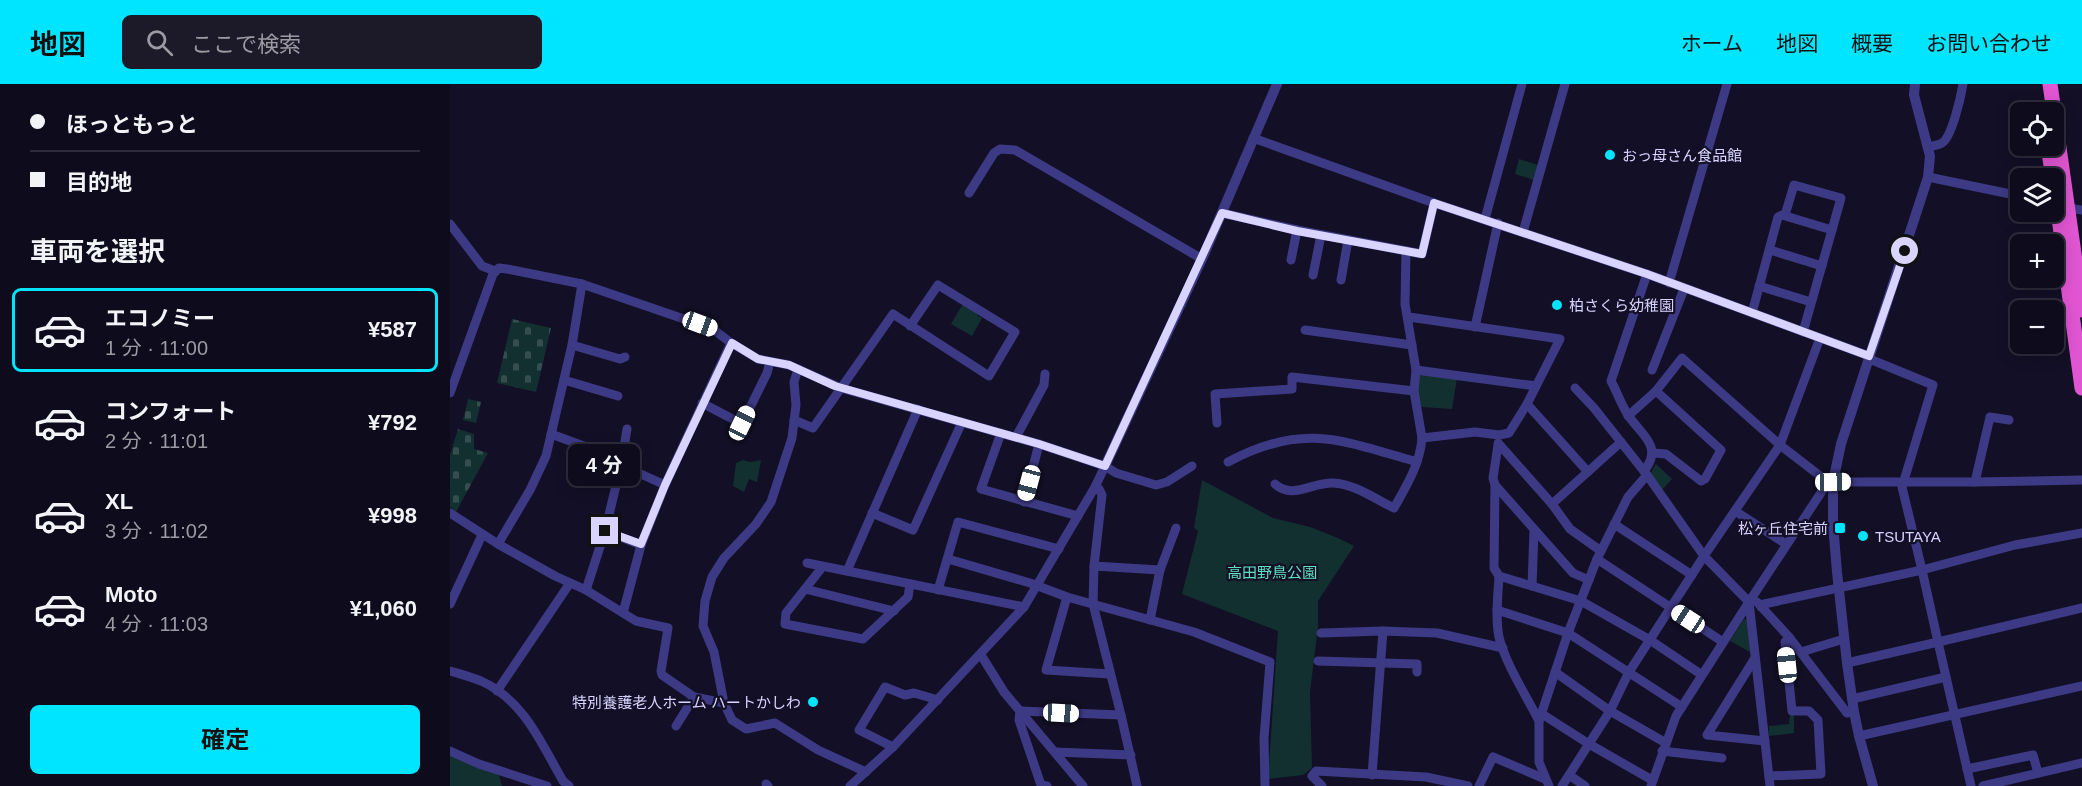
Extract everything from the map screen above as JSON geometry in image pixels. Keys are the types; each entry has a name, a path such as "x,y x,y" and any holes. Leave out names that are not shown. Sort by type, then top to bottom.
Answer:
{"highway":[{"path":"2040,84 2043,102"},
{"path":"2050,84 2065,205 2082,388"},
{"path":"2065,205 2082,308"}],"street":[{"path":"850,786 893,747 981,655 1024,607 1038,586 1105,466 1202,259 1277,84"},
{"path":"1485,219 1522,84"},
{"path":"1523,231 1565,84"},
{"path":"1669,283 1727,84"},
{"path":"1873,786 1858,736 1847,663 1831,482 1841,444 1928,177 1930,167 1928,147 1914,95 1915,84"},
{"path":"1928,147 1942,143 1947,138 1960,101 1963,84"},
{"path":"1253,138 1434,203 1647,274 1869,356 1872,360 1933,385 1902,487 1971,786"},
{"path":"969,193 994,153 1000,149 1015,150 1202,259"},
{"path":"1928,177 2010,194"},
{"path":"1785,215 1794,185 1841,198 1803,332"},
{"path":"1222,213 1297,231 1422,254 1434,203"},
{"path":"1752,313 1778,217 1782,214 1832,230"},
{"path":"1475,327 1498,223"},
{"path":"450,224 482,266 495,271"},
{"path":"1291,260 1297,231"},
{"path":"1313,275 1321,235"},
{"path":"1341,280 1348,240"},
{"path":"1770,250 1822,266"},
{"path":"1275,484 1293,492 1332,483 1349,486 1394,508 1414,473 1422,438 1414,391 1416,370 1409,317 1405,304 1406,251"},
{"path":"450,393 454,364 495,271 499,268 582,284 713,329 758,359 798,369 841,388 1039,444 1105,466 1116,473 1156,485 1167,482 1192,466"},
{"path":"1547,782 1539,762 1541,717 1568,633 1614,524 1628,497 1652,461 1653,453 1640,429 1628,416 1611,381 1647,274"},
{"path":"498,544 546,456 572,345 582,284"},
{"path":"794,420 813,428 892,314 910,326 989,376 1015,332 938,285 910,326"},
{"path":"1760,286 1811,302"},
{"path":"1652,370 1684,289"},
{"path":"1409,317 1560,339 1527,404 1509,433 1498,440"},
{"path":"1305,330 1412,345"},
{"path":"1562,786 1610,711 1629,672 1704,556 1780,445 1820,338"},
{"path":"623,613 641,544 702,403 732,343"},
{"path":"572,345 620,359 625,357"},
{"path":"1628,416 1656,392 1682,358 1780,445 1831,482 2082,480"},
{"path":"702,403 742,423 770,362"},
{"path":"798,369 794,382 796,405 792,438 771,502 756,524 724,558 712,577 705,601 703,626 714,651 724,703 732,720 746,729 775,723 818,750 866,772"},
{"path":"1416,370 1536,386"},
{"path":"1016,437 1044,385 1045,374"},
{"path":"1217,423 1215,394 1292,389 1292,377 1414,391"},
{"path":"564,380 618,396"},
{"path":"1575,388 1646,473 1704,556 1761,607 1789,637 1847,713 1854,712"},
{"path":"1653,453 1666,454 1701,481 1706,479 1720,450 1656,392"},
{"path":"1527,404 1588,472"},
{"path":"847,571 918,409"},
{"path":"1975,482 1989,417 2008,420"},
{"path":"872,513 913,530 962,422"},
{"path":"586,590 605,531 622,463 627,429"},
{"path":"1422,438 1475,432 1498,440 1570,529 1599,555 1670,608 1723,642"},
{"path":"1001,433 981,489 1078,516"},
{"path":"551,434 622,463 665,485"},
{"path":"1228,462 1279,441 1324,437 1417,462"},
{"path":"1498,440 1493,478 1495,484 1494,568 1499,576 1497,610 1499,635 1503,648 1541,717 1651,783 1676,716 1786,544 1831,482"},
{"path":"1552,504 1621,442"},
{"path":"1024,502 1039,444"},
{"path":"1495,484 1573,573 1589,580"},
{"path":"1095,487 1102,495 1094,566 1093,604 1137,786"},
{"path":"1735,511 1786,544"},
{"path":"450,513 482,535 586,590 636,621 668,628 662,675 694,697 724,703"},
{"path":"938,590 958,522 1059,549"},
{"path":"1614,524 1692,575"},
{"path":"1150,620 1160,570 1176,528"},
{"path":"1532,586 1534,530"},
{"path":"605,531 641,544"},
{"path":"1761,607 1764,604 1922,570 2015,545 2082,533"},
{"path":"450,604 482,535"},
{"path":"948,559 1067,597 1194,633 1270,662 1264,738 1265,785"},
{"path":"807,563 1024,607"},
{"path":"821,566 786,613 785,624 863,639 908,597 910,584"},
{"path":"1094,566 1160,570"},
{"path":"1499,576 1581,602 1650,640 1702,675"},
{"path":"497,691 570,583"},
{"path":"805,589 894,611"},
{"path":"1067,597 1046,670 1110,674"},
{"path":"1751,599 1755,658 1769,781 1821,774 1818,720 1809,711 1792,711 1785,642 1789,637"},
{"path":"1847,663 2082,608"},
{"path":"1497,610 1568,633 1682,706"},
{"path":"1321,633 1383,631 1437,633 1503,648"},
{"path":"1372,775 1383,631"},
{"path":"1801,652 1844,639"},
{"path":"981,655 1004,692 1083,786"},
{"path":"1755,658 1707,735 1765,741"},
{"path":"1318,661 1417,664 1417,672"},
{"path":"450,670 482,682 497,691 526,716 566,783 549,786 479,764 450,752"},
{"path":"1556,672 1664,747 1722,758"},
{"path":"1852,699 1946,677"},
{"path":"1858,736 2082,686"},
{"path":"893,747 860,730 885,687 905,695 914,693 938,700"},
{"path":"676,726 694,697"},
{"path":"1020,711 1121,716"},
{"path":"1020,711 1019,720 1041,785 1047,786"},
{"path":"1055,752 1131,755"},
{"path":"1967,769 2033,755 2038,773"},
{"path":"1479,786 1493,757 1547,782"},
{"path":"1983,786 2082,763"},
{"path":"1322,786 1312,776 1316,771 1426,777 1468,786"},
{"path":"1569,775 1585,786"}],"green space":[{"path":"1519,159 1538,165 1534,180 1515,174"},
{"path":"964,302 979,310 977,315 982,318 972,336 951,324"},
{"path":"512,319 551,328 536,392 497,383"},
{"path":"1418,373 1457,378 1452,409 1421,407 1417,389"},
{"path":"468,399 481,402 476,423 463,420"},
{"path":"458,429 474,434 474,449 488,453 456,512 450,507 450,455"},
{"path":"743,460 750,462 761,460 757,482 749,479 744,492 733,486 736,463"},
{"path":"1656,464 1672,479 1662,490 1651,475"},
{"name":"高田野鳥公園","path":"1202,480 1273,518 1310,527 1354,546 1318,601 1318,627 1310,692 1312,768 1303,775 1268,779 1278,631 1182,594 1198,531 1194,528"},
{"path":"1744,619 1748,620 1752,653 1730,641"},
{"path":"1790,715 1794,715 1794,733 1769,736 1769,726 1789,724"},
{"path":"450,756 499,775 502,786 450,786"}],"place":[{"name":"おっ母さん食品館","path":"1610,155"},
{"name":"柏さくら幼稚園","path":"1557,305"},
{"name":"松ヶ丘住宅前","path":"1840,528"},
{"name":"TSUTAYA","path":"1863,536"},
{"name":"特別養護老人ホーム ハートかしわ","path":"813,702"}],"route":[{"path":"605,531 641,544 702,403 732,343 758,359 789,365 835,386 1039,444 1105,466 1222,213 1297,231 1422,254 1434,203 1647,274 1869,356 1905,251"}]}
